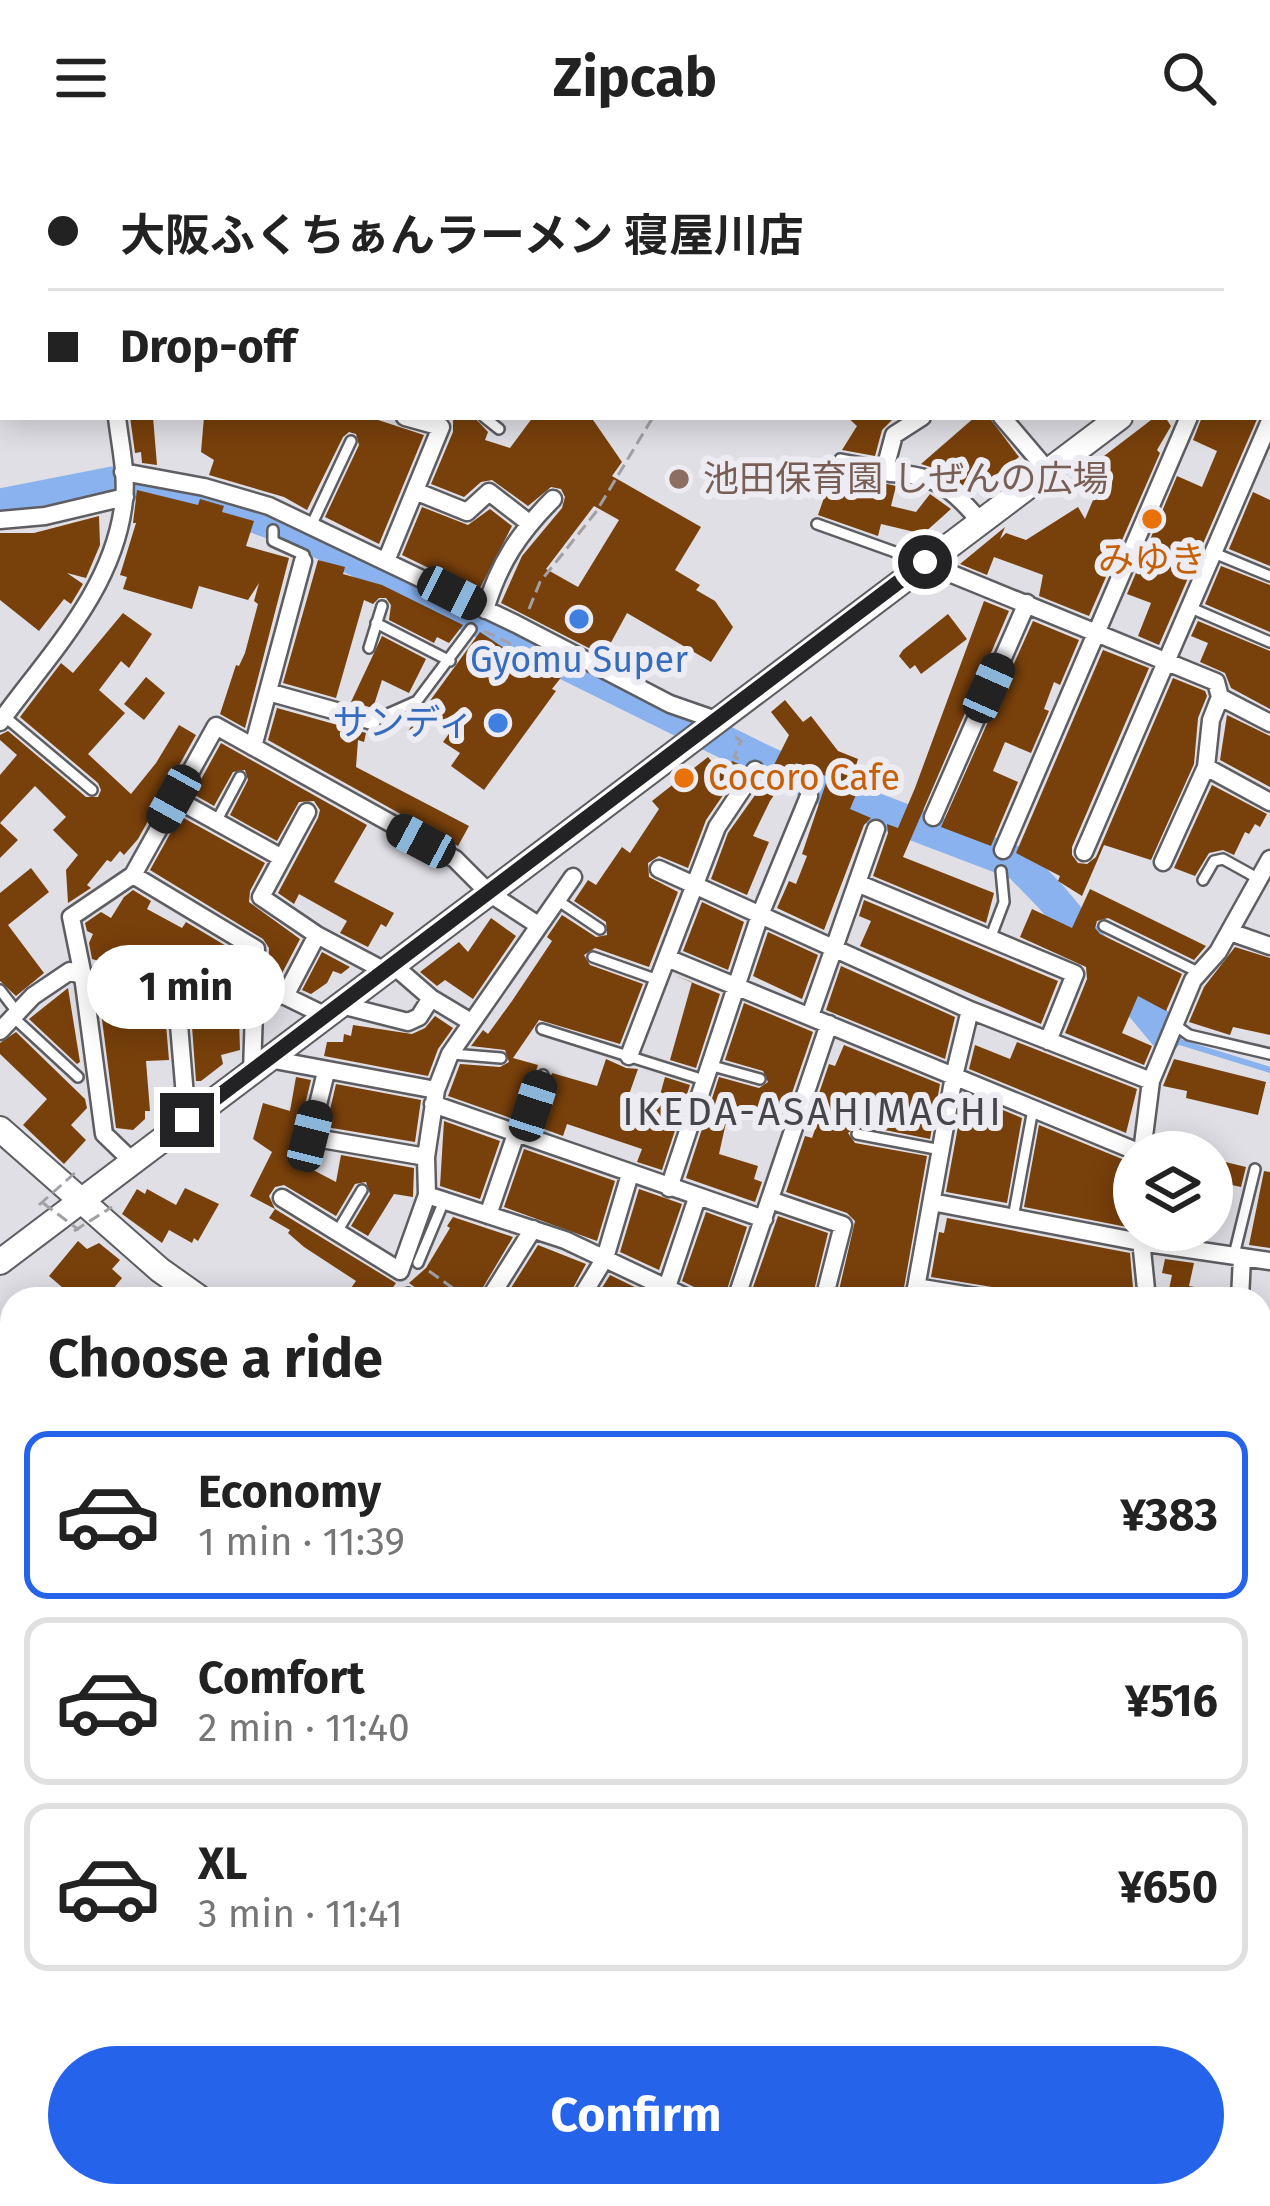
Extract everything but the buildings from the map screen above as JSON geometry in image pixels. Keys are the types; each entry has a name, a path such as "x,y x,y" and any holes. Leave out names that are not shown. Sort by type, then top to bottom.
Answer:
{"street":[{"path":"2,719 78,620 112,560 124,483 117,420"},
{"path":"917,420 894,434 890,473 937,481 952,490 980,521"},
{"path":"1005,420 1048,471"},
{"path":"0,1262 713,729 1116,420"},
{"path":"1003,850 1188,420"},
{"path":"1084,852 1270,421"},
{"path":"386,561 446,422"},
{"path":"0,520 45,516 124,483 204,487 268,506 386,561 713,729"},
{"path":"415,491 467,512 489,492 529,523"},
{"path":"485,610 496,572 529,523 554,499"},
{"path":"254,747 303,561"},
{"path":"925,562 1216,682 1220,697 1211,719 1206,766 1163,862"},
{"path":"933,817 1027,603"},
{"path":"268,692 372,721"},
{"path":"1220,697 1270,723"},
{"path":"132,1161 104,1134 71,916 133,874 216,726 455,859 489,893 538,925"},
{"path":"1206,766 1270,802"},
{"path":"629,1056 717,827 755,770"},
{"path":"669,1188 760,915 808,796"},
{"path":"174,799 282,858"},
{"path":"307,812 261,897 317,935 389,968 471,1022"},
{"path":"810,1016 876,829"},
{"path":"659,869 970,1010 1151,1082"},
{"path":"1143,1131 1151,1082 1175,1025 1200,973 1266,870"},
{"path":"133,874 256,949 261,1066"},
{"path":"282,1198 400,1271 435,1198 425,1157 435,1097 450,1054 573,877"},
{"path":"857,883 1075,974 1048,1041"},
{"path":"1230,932 1270,946"},
{"path":"285,996 317,935"},
{"path":"667,958 1113,1141"},
{"path":"10,1020 70,971 178,1012"},
{"path":"184,976 178,1012 187,1120"},
{"path":"255,992 408,1022 419,1017 431,998"},
{"path":"916,1287 970,1010"},
{"path":"740,1287 829,1024"},
{"path":"261,1066 326,1072 435,1097 520,1135 764,1220"},
{"path":"326,1072 310,1136 425,1157"},
{"path":"0,1129 184,1287"},
{"path":"488,1215 520,1135"},
{"path":"587,1287 605,1258 631,1174"},
{"path":"435,1198 605,1258 654,1287"},
{"path":"668,1287 697,1198"},
{"path":"770,1200 843,1225 827,1287"},
{"path":"932,1202 1113,1232"},
{"path":"497,1287 533,1229"},
{"path":"1141,1251 1145,1287"},
{"path":"1213,1251 1270,1261"},
{"path":"1238,1256 1239,1287"}],"lane":[{"path":"488,420 499,429"},
{"path":"311,526 351,442"},
{"path":"840,459 889,469"},
{"path":"818,524 925,562"},
{"path":"273,530 273,541 304,555 303,561"},
{"path":"1214,553 1270,577"},
{"path":"368,648 382,606"},
{"path":"1191,608 1270,642"},
{"path":"376,623 450,661"},
{"path":"372,721 417,701 471,629"},
{"path":"2,719 92,790"},
{"path":"216,821 241,777"},
{"path":"1203,880 1214,861 1266,870"},
{"path":"990,938 1004,902 1001,871"},
{"path":"556,900 600,929"},
{"path":"1104,926 1200,973"},
{"path":"592,957 658,980"},
{"path":"0,990 10,1020 78,1077"},
{"path":"1175,1025 1189,1035 1270,1054"},
{"path":"542,1029 629,1056 760,1079"},
{"path":"450,1054 501,1058"},
{"path":"520,1135 544,1075"},
{"path":"1012,1218 1033,1108"},
{"path":"857,1134 941,1150"},
{"path":"1238,1256 1255,1169"},
{"path":"337,1232 362,1190"},
{"path":"418,1263 435,1198"}],"path":[{"path":"522,627 540,582 596,512 650,420"},
{"path":"471,629 513,645"},
{"path":"713,729 741,741 734,756"},
{"path":"77,1172 40,1203 76,1230 112,1207"},
{"path":"418,1263 451,1287"}],"waterway":[{"path":"0,505 113,483 141,483 187,491 310,537 759,759 835,794 1019,864 1166,1035"},
{"path":"1173,1040 1270,1070"}],"place":[{"name":"池田保育園 しぜんの広場","path":"679,479"},
{"name":"みゆき","path":"1152,519"},
{"name":"Gyomu Super","path":"579,619"},
{"name":"サンディ","path":"498,723"},
{"name":"Cocoro Cafe","path":"684,778"}],"district":[{"name":"IKEDA-ASAHIMACHI","path":"813,1112"}],"route":[{"path":"187,1120 925,562"}]}
